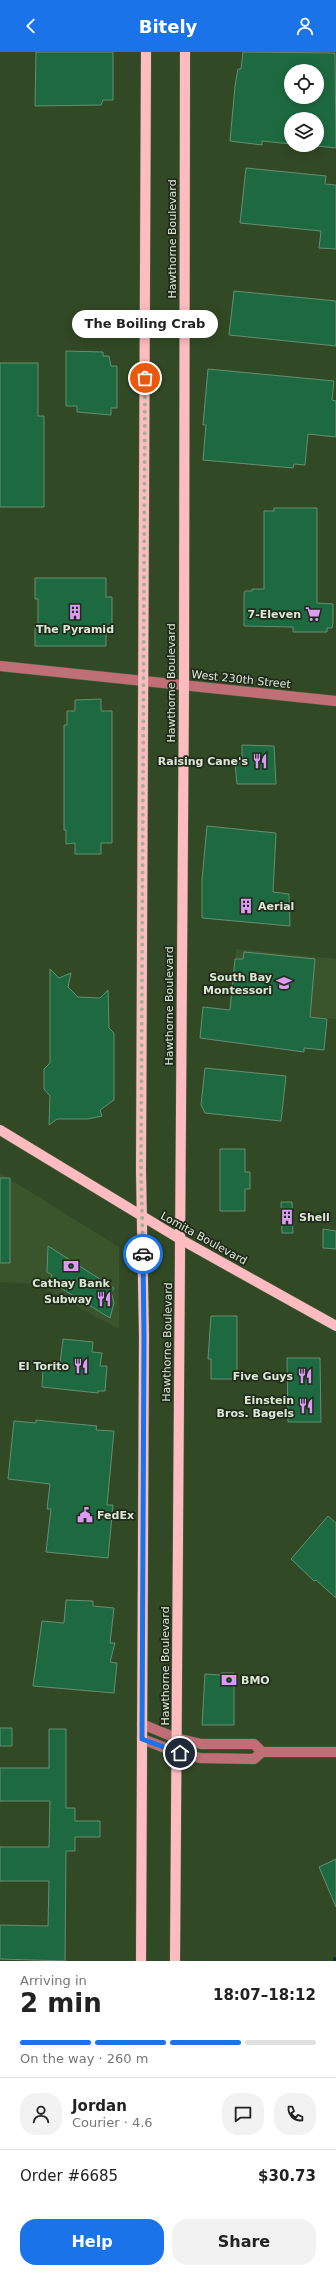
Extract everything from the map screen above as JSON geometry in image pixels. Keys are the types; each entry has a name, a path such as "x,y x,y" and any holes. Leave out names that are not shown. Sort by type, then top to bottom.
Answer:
{"main road":[{"name":"Hawthorne Boulevard","path":"141,1961 144,1336 142,1216 146,52"},
{"name":"Hawthorne Boulevard","path":"174,1961 184,685 184,52"},
{"name":"Lomita Boulevard","path":"0,1130 180,1239 336,1326"}],"street":[{"name":"West 230th Street","path":"0,666 336,701"},
{"path":"142,1724 176,1738 201,1744 254,1744 262,1752"},
{"path":"142,1739 176,1752 200,1758 254,1759 262,1752 336,1752"}],"shaded area":[{"name":"South Bay Montessori","path":"236,949 336,959 336,1019 229,1007"},
{"path":"0,1173 119,1247 119,1329 36,1284 0,1282"}],"building":[{"path":"36,52 113,52 113,100 103,100 101,105 35,106"},
{"path":"243,52 335,53 336,148 324,147 324,112 284,112 284,143 262,141 262,145 230,141 238,69 241,69"},
{"path":"246,168 326,176 325,184 336,185 336,249 319,248 321,231 240,223"},
{"path":"234,291 336,301 336,346 229,335"},
{"path":"66,351 103,352 103,356 109,356 111,366 117,366 117,408 111,408 111,415 77,412 77,406 66,406"},
{"path":"0,363 38,363 38,416 44,416 44,507 0,507"},
{"path":"208,369 334,381 332,400 336,401 336,437 308,434 305,465 294,464 293,468 203,460 206,425 203,425"},
{"path":"274,508 317,508 317,603 333,604 332,628 327,628 327,632 293,632 293,627 244,626 245,591 252,591 252,589 264,589 264,511 274,511"},
{"name":"The Pyramid","path":"35,578 106,578 106,597 112,597 112,628 106,628 106,646 35,646 35,625 38,625 38,599 35,599"},
{"path":"101,699 101,711 112,711 112,843 101,843 101,854 75,854 75,843 66,844 66,830 64,830 64,725 67,725 67,711 75,711 75,700"},
{"name":"Raising Cane's","path":"242,745 274,746 276,784 237,784 235,763 242,763"},
{"path":"207,826 276,833 273,892 289,894 290,926 202,918 202,880"},
{"path":"244,952 315,959 310,1017 327,1019 324,1050 304,1048 304,1052 200,1038 203,1007 230,1010 235,959 243,959"},
{"path":"50,969 59,978 71,973 68,987 78,997 100,998 108,990 109,1028 114,1033 114,1100 100,1110 102,1116 88,1119 57,1119 49,1125 50,1096 44,1089 44,1069 50,1063"},
{"path":"205,1068 286,1076 281,1121 205,1113 201,1105"},
{"path":"220,1149 245,1149 245,1172 250,1172 250,1189 245,1189 245,1211 220,1211"},
{"path":"0,1178 10,1178 10,1263 0,1263"},
{"name":"Shell","path":"281,1202 292,1202 293,1233 282,1233"},
{"path":"323,1229 336,1231 336,1249 323,1248"},
{"path":"48,1246 114,1288 111,1292 114,1303 110,1318 49,1281 52,1275 47,1272"},
{"path":"211,1316 237,1316 237,1379 211,1379 211,1359 208,1359"},
{"name":"El Torito","path":"63,1339 93,1342 92,1352 102,1353 100,1366 107,1366 105,1391 98,1391 98,1393 42,1387 43,1370 59,1372"},
{"path":"287,1358 320,1358 321,1422 288,1422"},
{"path":"36,1420 97,1426 96,1430 114,1431 107,1505 113,1505 108,1558 46,1552 51,1509 47,1509 50,1484 8,1479 14,1421 36,1423"},
{"path":"328,1516 336,1523 336,1598 316,1580 314,1581 291,1559"},
{"path":"66,1600 93,1601 93,1606 114,1608 110,1643 115,1643 110,1662 117,1663 114,1693 33,1686 42,1621 64,1623"},
{"path":"221,1673 234,1673 234,1725 202,1725 205,1674 221,1675"},
{"path":"0,1728 12,1728 12,1746 0,1746"},
{"path":"49,1729 66,1729 66,1808 75,1808 75,1821 100,1821 100,1837 75,1837 75,1851 66,1851 65,1961 0,1959 0,1925 48,1926 49,1881 0,1881 0,1847 49,1847 50,1801 0,1801 0,1768 49,1768"},
{"path":"336,1859 336,1907 319,1867"}],"way so far":[{"path":"143,1254 141,1171 143,1024 145,378"}],"place":[{"name":"The Boiling Crab","path":"145,378"},
{"name":"The Pyramid","path":"75,612"},
{"name":"7-Eleven","path":"313,614"},
{"name":"Raising Cane's","path":"260,761"},
{"name":"Aerial","path":"246,906"},
{"name":"South Bay Montessori","path":"284,983"},
{"name":"Shell","path":"287,1217"},
{"name":"Cathay Bank","path":"71,1266"},
{"name":"Subway","path":"104,1299"},
{"name":"El Torito","path":"81,1366"},
{"name":"Five Guys","path":"305,1376"},
{"name":"Einstein Bros. Bagels","path":"306,1406"},
{"name":"FedEx","path":"85,1515"},
{"name":"BMO","path":"229,1680"}],"route":[{"path":"143,1254 142,1739 180,1753"}]}
